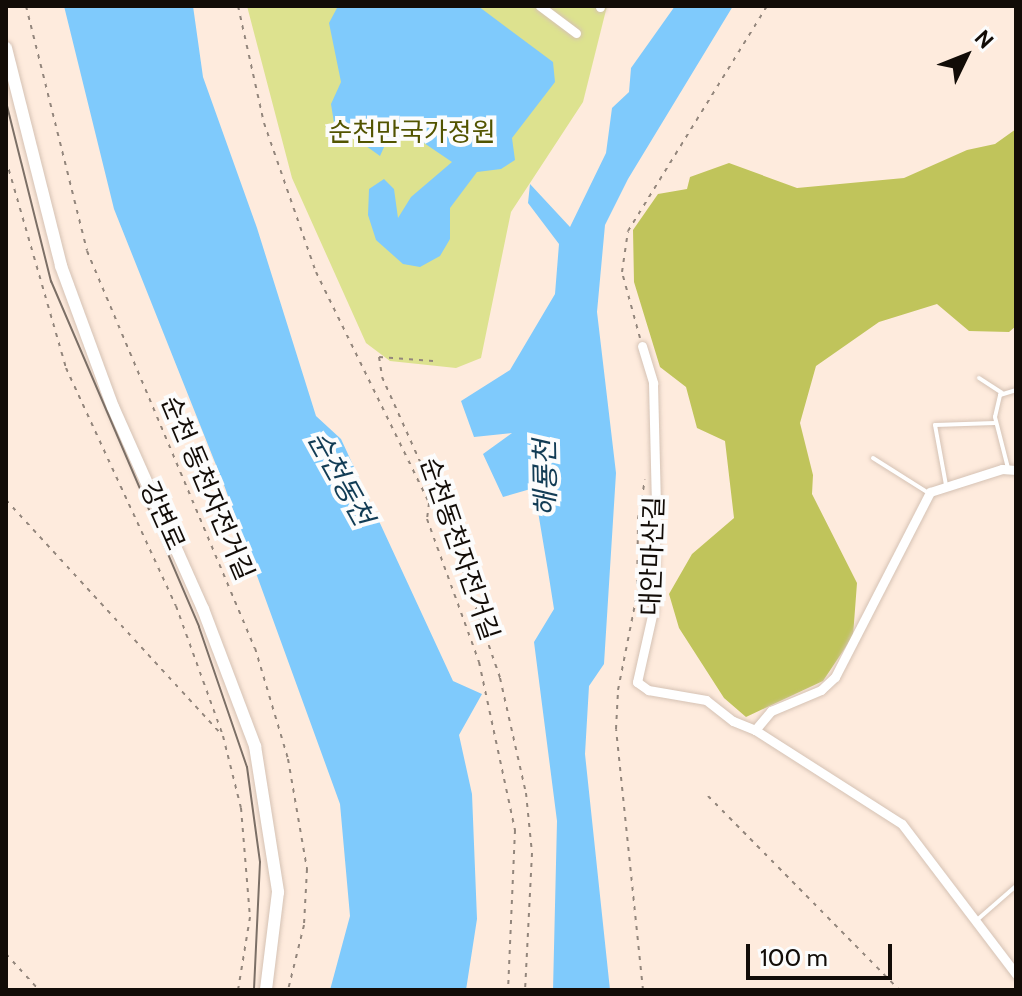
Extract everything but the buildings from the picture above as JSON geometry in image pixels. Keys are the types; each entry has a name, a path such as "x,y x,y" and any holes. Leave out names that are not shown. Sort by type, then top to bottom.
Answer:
{"street":[{"path":"540,6 576,33"},
{"name":"강변로","path":"6,48 61,266 113,407 203,609 255,746 278,892 266,990"},
{"name":"대안마산길","path":"642,346 653,383 656,510 653,611 636,677 641,688 699,696 733,721 755,730 909,829 1015,970"},
{"path":"755,730 771,711 821,690 835,677 929,494 946,485 1012,469"}],"lane":[{"path":"979,378 1002,393 1016,390"},
{"path":"1002,393 995,423 1012,469"},
{"path":"946,485 935,425 995,423"},
{"path":"873,458 929,494"},
{"path":"977,920 1016,886"}],"path":[{"name":"순천 동천자전거길","path":"26,6 87,251 255,648 288,759 307,869 304,925 288,990"},
{"name":"순천동천자전거길","path":"238,6 264,123 316,272 429,503 427,519 479,662 515,830 508,990"},
{"path":"642,346 624,285 624,242 639,209 686,144 767,6"},
{"path":"6,160 66,368 176,606 223,736 241,808 250,917 238,990"},
{"path":"433,361 379,357 382,377 443,513 500,678 526,793 532,853 525,990"},
{"path":"643,990 616,756 618,704 637,594 638,519 645,476"},
{"path":"6,500 223,736"},
{"path":"708,796 899,990"},
{"path":"6,954 39,990"}],"green space":[{"name":"순천만국가정원","path":"247,6 607,6 583,102 511,212 481,358 456,368 390,361 366,343 292,178"}],"shaded area":[{"path":"1016,129 1016,326 1009,332 969,331 937,304 879,322 816,366 800,423 813,475 812,494 857,583 853,636 823,681 746,717 724,698 679,628 669,594 692,554 734,518 725,441 697,428 686,387 660,367 634,282 633,230 658,194 687,189 690,177 729,163 797,188 904,178 967,150 995,144"}],"water":[{"name":"순천동천","path":"64,6 193,6 203,77 257,228 316,416 341,439 453,681 482,694 459,735 472,794 477,919 466,990 330,990 350,916 340,804 224,485 114,209"},
{"path":"338,6 478,6 553,62 555,82 512,138 515,160 501,169 477,172 450,208 450,239 440,256 420,267 403,264 376,240 368,215 369,189 384,179 394,189 398,218 411,197 452,162 424,143 390,134 380,156 334,123 331,104 341,82 329,23"},
{"name":"해룡천","path":"675,6 733,6 628,179 605,225 597,312 616,473 604,664 589,686 585,754 610,990 553,990 557,821 534,642 554,609 534,488 503,497 483,454 512,433 474,437 461,401 510,370 555,294 559,244 528,203 530,184 570,227 606,153 612,108 629,92 631,68"}],"tram line":[{"path":"6,102 51,281 199,627 247,767 260,862 254,990"}]}
